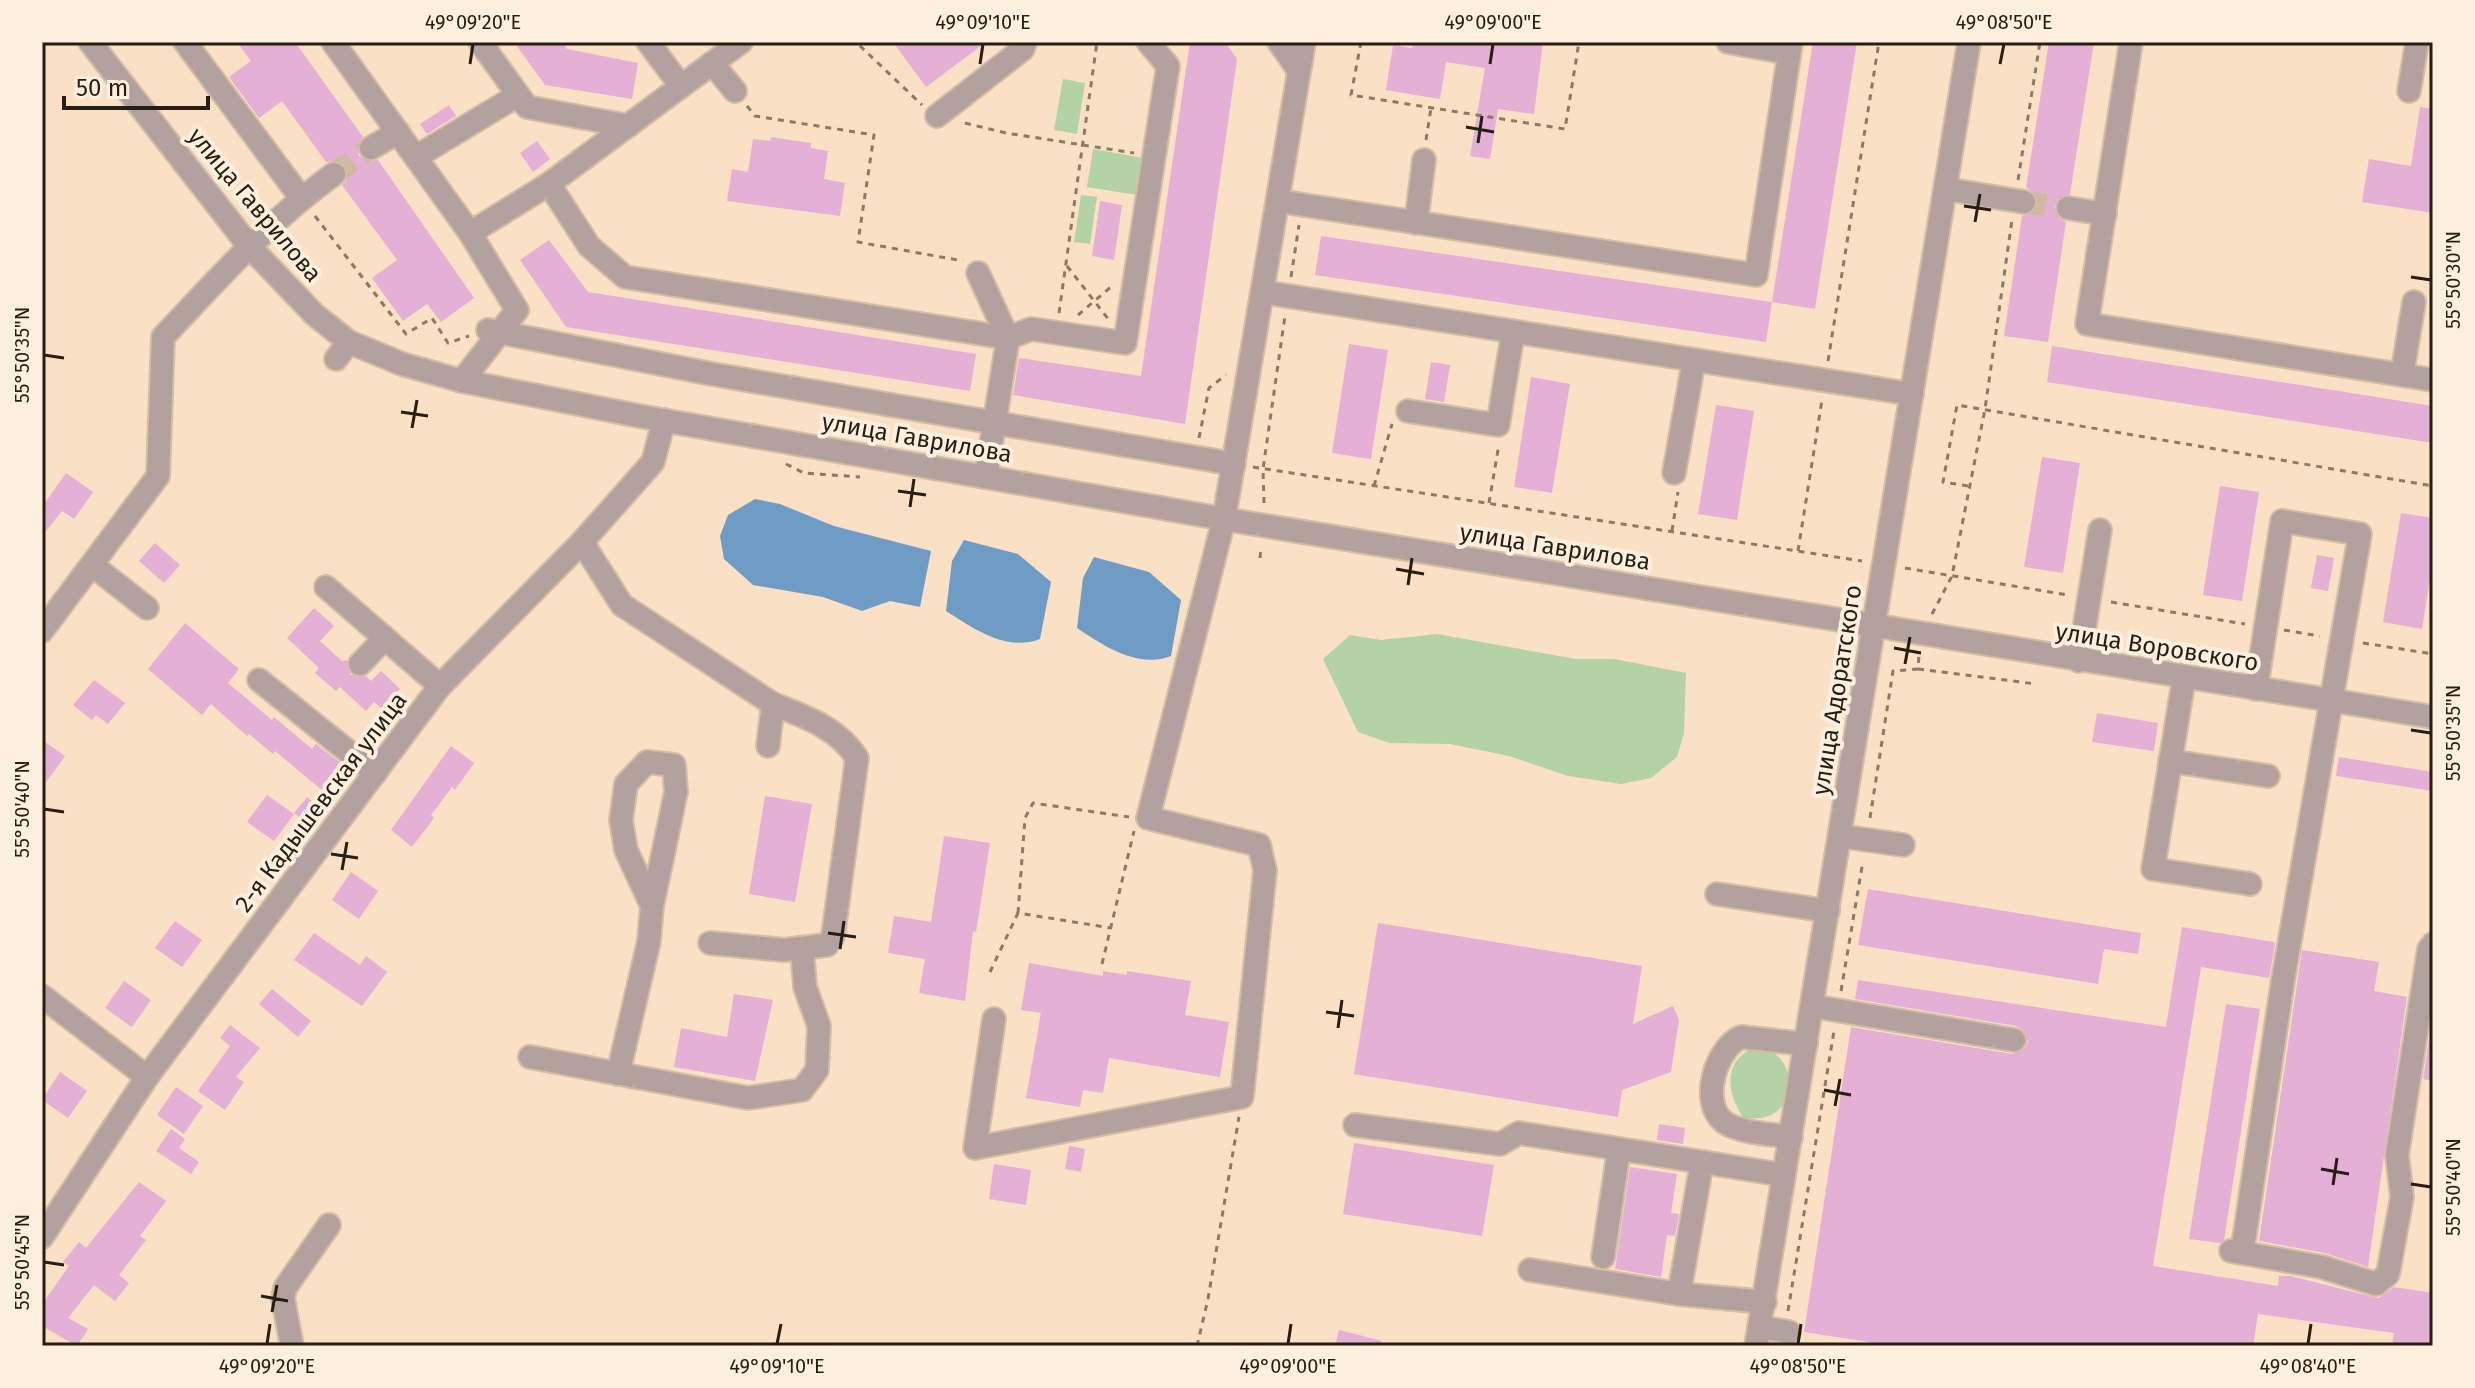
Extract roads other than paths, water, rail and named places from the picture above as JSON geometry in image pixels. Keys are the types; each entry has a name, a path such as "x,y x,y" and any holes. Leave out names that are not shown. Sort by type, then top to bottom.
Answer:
{"street":[{"name":"улица Гаврилова","path":"90,42 249,246 315,315 343,350 462,381 664,420 1224,519 1874,628"},
{"path":"185,42 301,198"},
{"path":"333,42 470,233 517,310 494,333 462,381"},
{"path":"480,42 527,107 628,126"},
{"path":"648,42 681,86"},
{"path":"470,233 549,184 741,42"},
{"path":"937,116 1023,49 1025,42"},
{"path":"549,184 589,246 625,277 1008,338 1031,329 1125,343 1168,66 1148,42"},
{"path":"1279,42 1299,71"},
{"path":"994,1019 975,1148 1242,1097 1265,870 1259,845 1148,818 1224,519 1304,42"},
{"path":"1278,201 1756,275 1790,48 1728,42"},
{"name":"улица Адоратского","path":"1758,1336 1969,42"},
{"path":"2131,42 2087,324 2433,380"},
{"path":"2409,91 2417,42"},
{"path":"712,63 735,91"},
{"path":"416,157 518,95"},
{"path":"371,148 398,132"},
{"path":"1416,223 1424,160"},
{"path":"42,631 158,476 163,337 249,246 301,198 334,174"},
{"path":"1946,189 2020,201"},
{"path":"2068,208 2105,214"},
{"path":"978,273 1008,338 986,476"},
{"path":"1262,292 1912,394"},
{"path":"2402,375 2414,302"},
{"path":"1408,411 1498,425 1513,332"},
{"path":"494,333 1234,464"},
{"path":"1674,473 1694,360"},
{"name":"2-я Кадышевская улица","path":"43,1233 147,1077 440,686 582,542 653,462 664,420"},
{"path":"2256,689 2282,521 2360,534 2334,702 2236,1252 2322,1267 2376,1284 2388,1274 2402,1197 2397,1155 2429,949 2433,944"},
{"path":"2079,661 2100,530"},
{"path":"582,542 622,605 773,704 817,721 847,743 857,758 833,936 827,945 784,950 710,943"},
{"path":"92,565 147,608"},
{"path":"326,587 440,686"},
{"name":"улица Воровского","path":"1874,628 2433,717"},
{"path":"360,664 385,638"},
{"path":"2184,678 2153,869 2250,884"},
{"path":"259,680 375,773"},
{"path":"768,746 773,704"},
{"path":"2170,761 2268,776"},
{"path":"618,1074 649,941 652,906 676,792 674,765 647,762 626,784 621,820 626,850 652,906"},
{"path":"1840,836 1903,845"},
{"path":"1717,894 1828,911"},
{"path":"530,1057 748,1098 802,1090 817,1070 819,1026 805,987 802,948"},
{"path":"42,996 147,1077"},
{"path":"1812,1006 2014,1040"},
{"path":"1791,1137 1726,1124 1716,1113 1712,1096 1723,1049 1741,1037 1806,1044"},
{"path":"1355,1125 1500,1144 1519,1133 1784,1175"},
{"path":"1603,1257 1619,1149"},
{"path":"1679,1294 1702,1162"},
{"path":"292,1346 283,1299 285,1288 329,1225"},
{"path":"1530,1270 1679,1294 1765,1302"},
{"path":"1758,1336 1787,1332"}],"water":[{"path":"755,499 780,504 834,526 931,551 920,607 890,601 862,611 823,597 753,585 724,559 720,536 728,515"},
{"path":"964,540 1018,554 1051,582 1040,639 1015,643 1003,641 946,611 952,561"},
{"path":"1094,557 1149,572 1181,600 1171,656 1146,660 1134,658 1077,628 1083,578"}],"tunnel":[{"path":"334,174 371,148"},
{"path":"2024,202 2068,208"}]}
